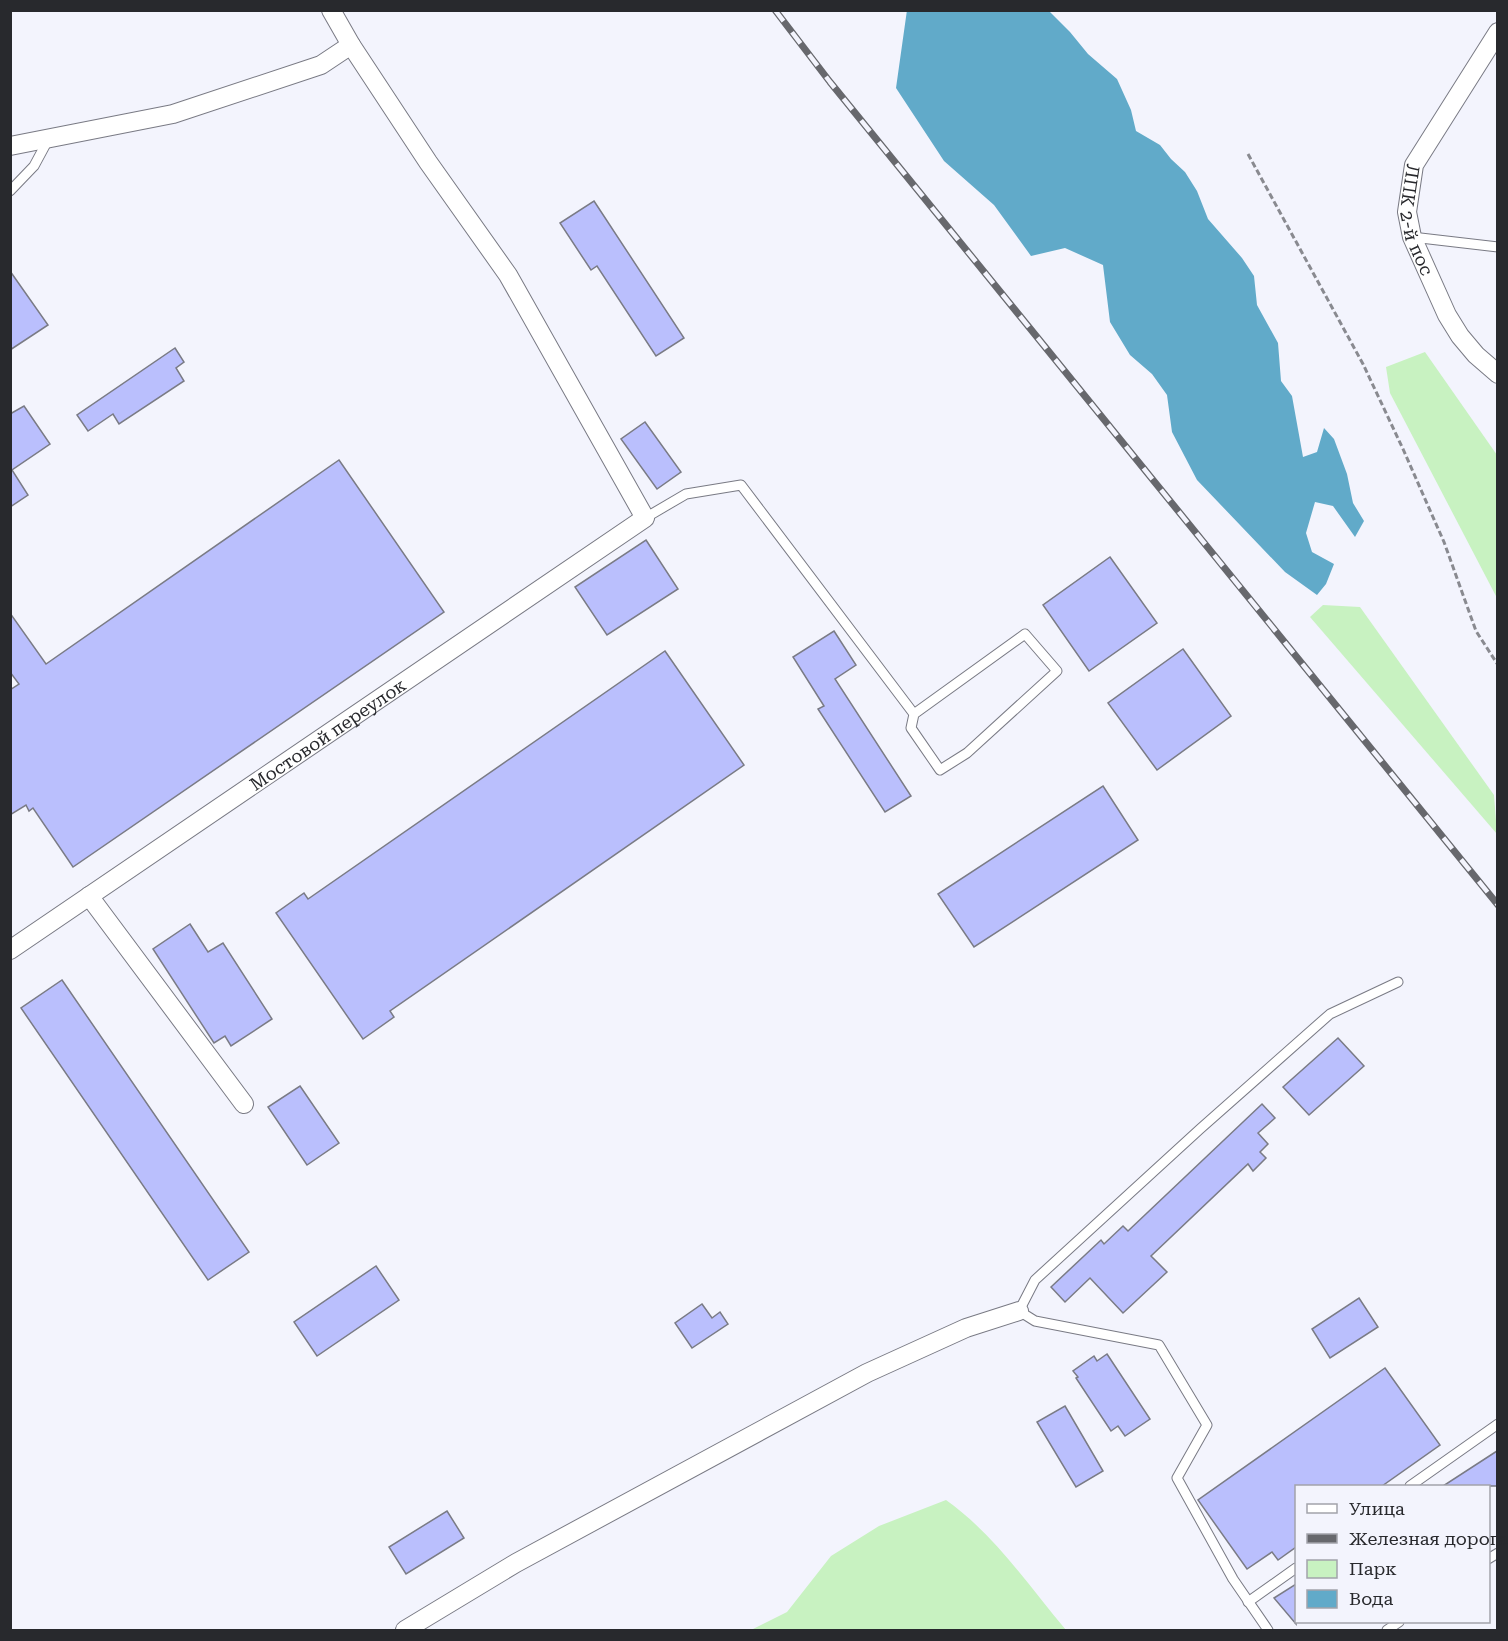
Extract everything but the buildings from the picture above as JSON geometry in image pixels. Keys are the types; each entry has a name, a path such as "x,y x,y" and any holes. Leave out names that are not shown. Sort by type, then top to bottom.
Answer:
{"street":[{"path":"331,10 351,45 428,162 508,275 645,518"},
{"name":"ЛПК 2-й пос","path":"1497,32 1414,165 1408,189 1407,212 1412,237 1447,315 1465,342 1497,374"},
{"path":"10,146 173,114 321,65 351,45"},
{"name":"Мостовой переулок","path":"10,950 645,518"},
{"path":"89,896 244,1104"},
{"path":"405,1630 516,1563 867,1373 966,1328 1019,1311"}],"lane":[{"path":"10,191 34,166 48,140"},
{"path":"1412,237 1497,247"},
{"path":"645,518 687,494 741,485 914,714 911,728 940,770 967,753 1057,671 1025,634 914,714"},
{"path":"1268,1630 1233,1579 1178,1478 1207,1425 1158,1346 1035,1321 1019,1311 1035,1280 1330,1014 1398,982"},
{"path":"1411,1485 1497,1424"},
{"path":"1248,1602 1295,1569"}],"path":[{"path":"1248,154 1363,364 1444,542 1476,632 1497,664"}],"green space":[{"path":"1425,352 1497,455 1497,598 1390,393 1386,367"},
{"path":"1323,605 1360,607 1494,795 1497,834 1310,617"},
{"path":"946,1500 980,1528 995,1544 1066,1630 751,1630 787,1612 831,1556 879,1526"}],"water":[{"path":"907,10 1049,11 1088,54 1117,79 1131,110 1136,131 1160,145 1185,172 1197,191 1208,219 1242,258 1254,276 1257,305 1278,343 1281,381 1292,396 1303,457 1317,452 1324,428 1334,439 1347,474 1353,503 1364,521 1355,537 1333,506 1315,502 1306,533 1312,552 1334,564 1326,584 1317,595 1285,572 1197,480 1172,432 1167,395 1152,374 1130,355 1110,322 1103,265 1065,248 1031,256 994,205 944,161 896,88"}],"railway":[{"path":"775,10 830,82 1498,905"}]}
